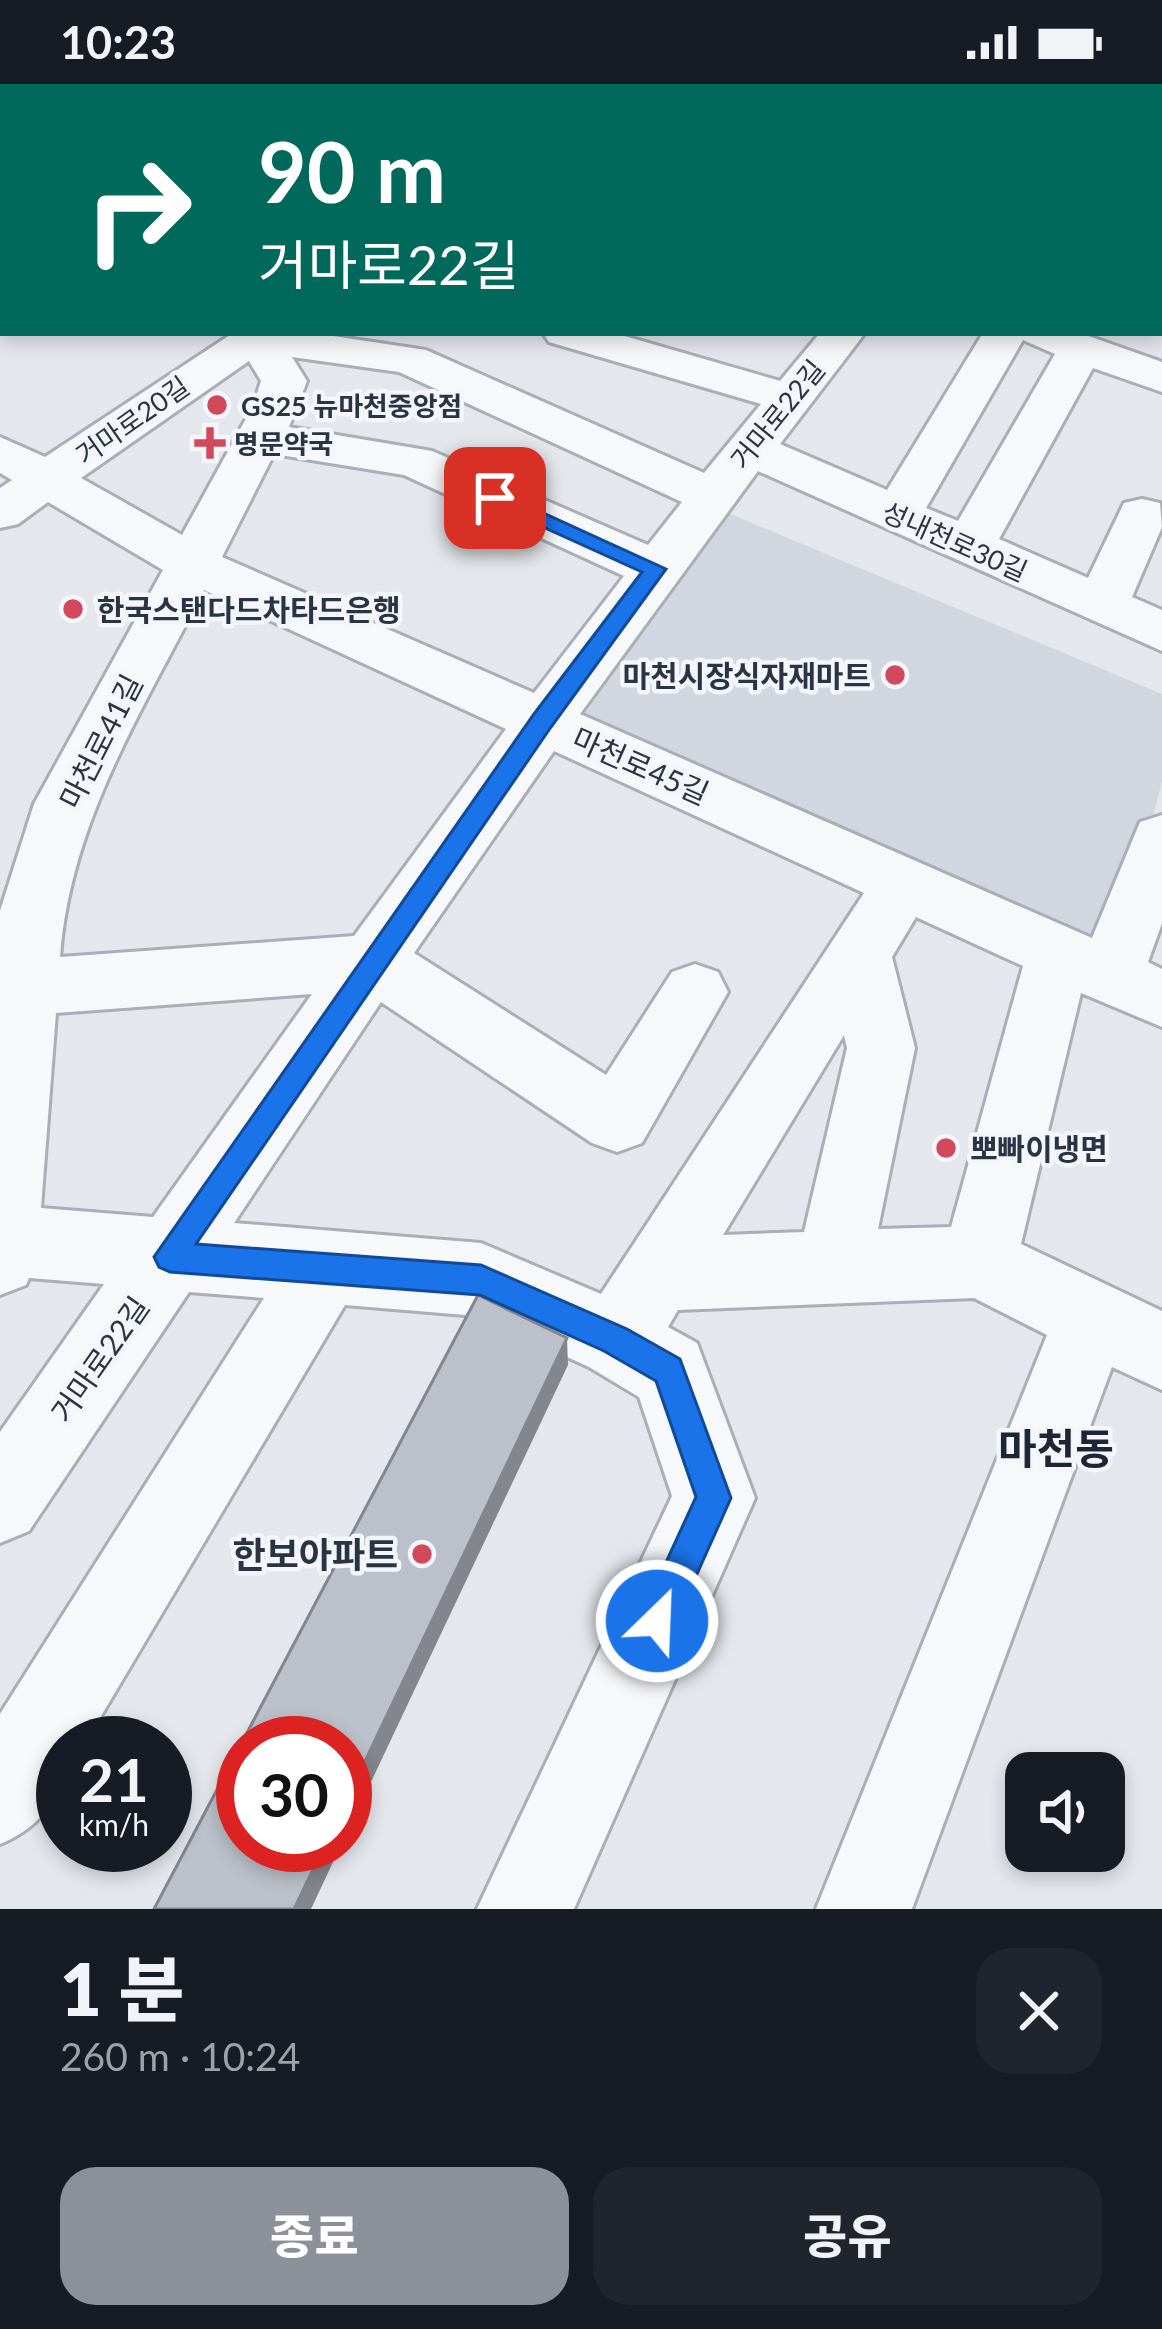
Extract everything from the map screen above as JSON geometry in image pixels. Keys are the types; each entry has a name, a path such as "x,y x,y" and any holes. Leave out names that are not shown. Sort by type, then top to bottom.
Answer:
{"street":[{"name":"거마로20길","path":"0,512 258,336"},
{"name":"마천로41길","path":"1,1250 10,1073 25,987 16,919 64,804 194,565 284,381 261,336"},
{"name":"거마로22길","path":"266,336 410,360 445,352 480,391 710,494"},
{"name":"거마로22길","path":"0,1502 543,721 710,494 841,336"},
{"path":"897,514 1004,336"},
{"path":"969,547 1060,341 1162,378"},
{"path":"480,391 543,344 789,398"},
{"path":"260,437 415,462 655,569"},
{"name":"성내천로30길","path":"748,448 1162,632"},
{"name":"마천로45길","path":"0,452 194,565 1110,976"},
{"path":"1101,606 1154,489"},
{"path":"979,1262 1110,976 1162,839"},
{"path":"635,1307 904,883"},
{"path":"830,1268 853,1192 881,1048 859,954"},
{"path":"25,987 374,962 616,1120 695,992"},
{"path":"1,1250 481,1280 635,1307 830,1268 979,1262 1127,1334 864,1909"},
{"path":"0,1798 325,1269"},
{"path":"525,1909 714,1498 669,1370 635,1307"}],"shaded area":[{"path":"704,503 1162,694 1162,782 1110,976 543,721"}],"building":[{"name":"한보아파트","path":"478,1295 567,1338 372,1746 372,1716 256,1716"},
{"name":"한보아파트","path":"216,1792 216,1872 312,1872 294,1909 154,1909 174,1872 192,1872 192,1837"}],"place":[{"name":"GS25 뉴마천중앙점","path":"217,405"},
{"name":"명문약국","path":"210,443"},
{"name":"한국스탠다드차타드은행","path":"73,609"},
{"name":"마천시장식자재마트","path":"895,675"},
{"name":"뽀빠이냉면","path":"946,1148"},
{"name":"한보아파트","path":"422,1554"}],"district":[{"name":"마천동","path":"1056,1448"}],"route":[{"path":"495,498 655,569 543,721 170,1257 481,1280 616,1340 669,1370 714,1498 657,1621"}]}
